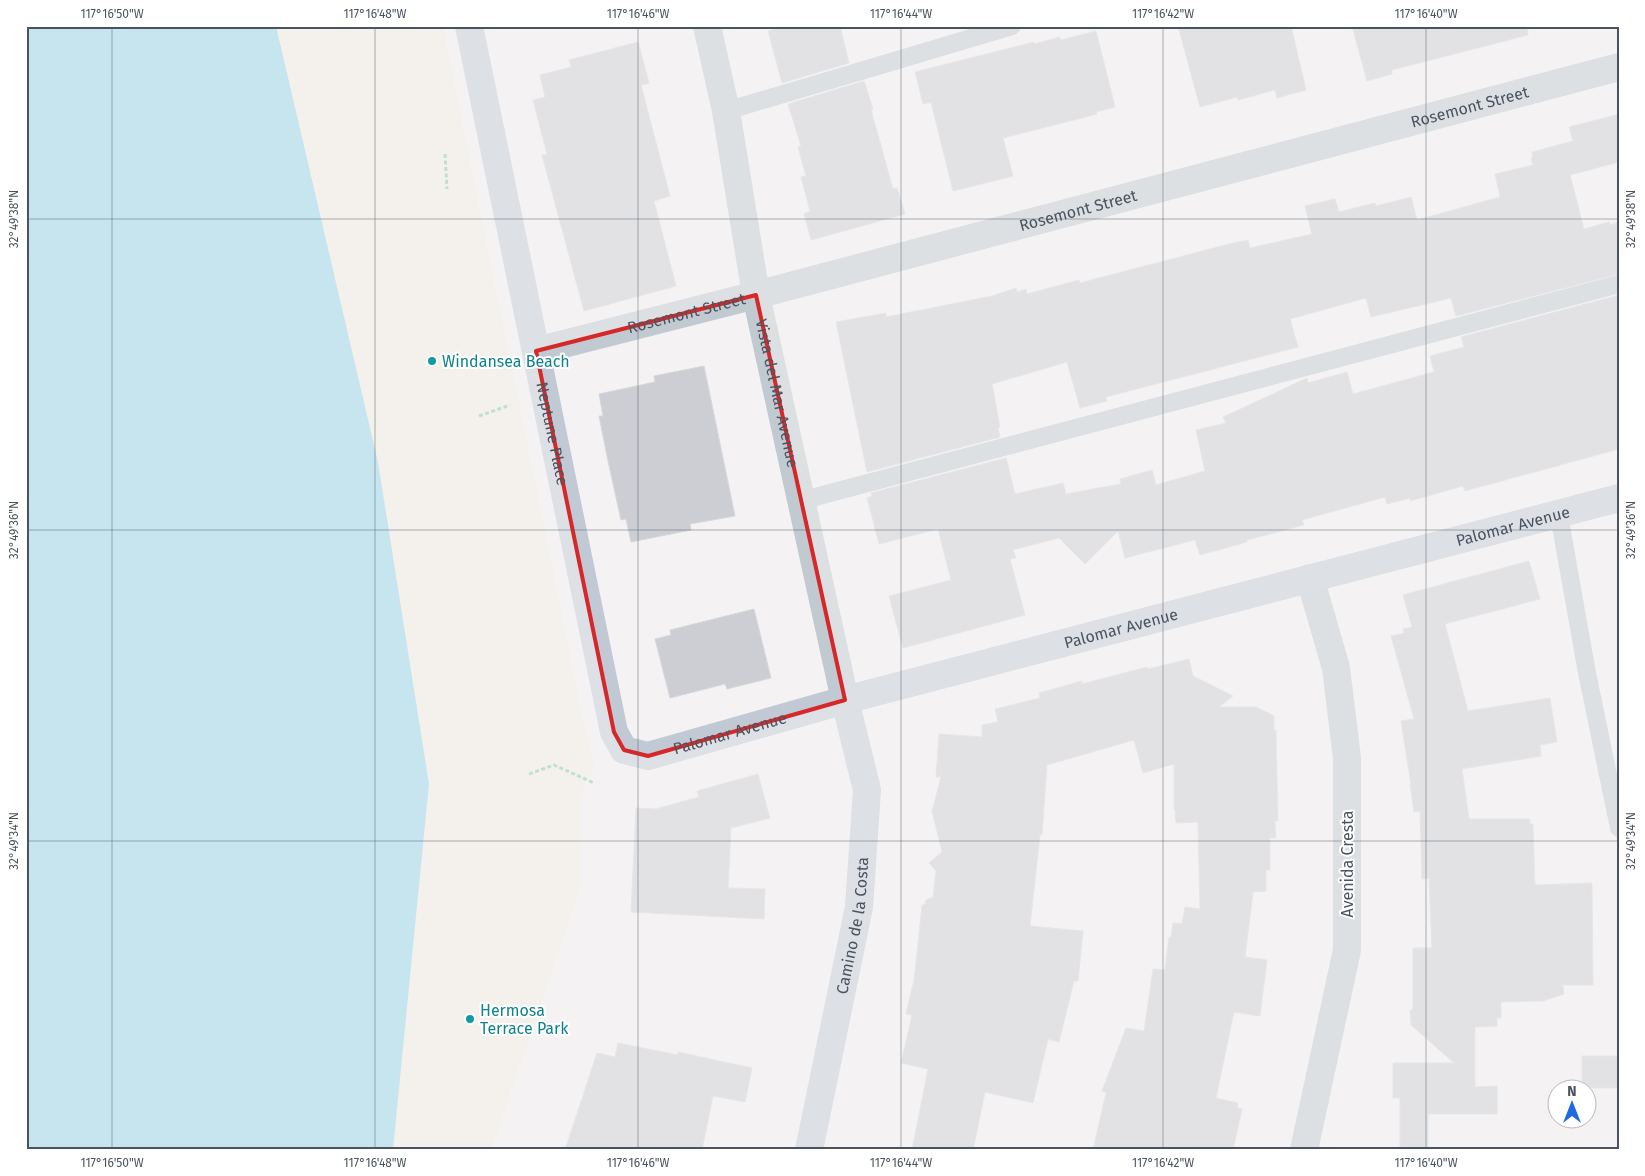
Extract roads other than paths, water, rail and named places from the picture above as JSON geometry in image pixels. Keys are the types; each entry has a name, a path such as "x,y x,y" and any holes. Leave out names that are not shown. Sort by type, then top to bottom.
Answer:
{"street":[{"name":"Neptune Place","path":"469,26 614,732 624,750"},
{"name":"Vista del Mar Avenue","path":"707,26 726,111 756,295 845,700"},
{"name":"Rosemont Street","path":"536,351 756,295 1619,67"},
{"name":"Palomar Avenue","path":"624,750 648,756 845,700 1619,498"},
{"name":"Avenida Cresta","path":"1304,1150 1347,950 1347,758 1336,668 1310,578"},
{"name":"Camino de la Costa","path":"809,1150 860,907 867,790 845,700"}],"lane":[{"path":"726,111 1012,26"},
{"path":"800,500 1619,284"},
{"path":"1559,514 1587,673 1619,828"}],"water":[{"path":"26,26 276,26 378,462 429,784 393,1150 26,1150"}],"place":[{"name":"Windansea Beach","path":"432,361"},
{"name":"Hermosa Terrace Park","path":"470,1019"}]}
